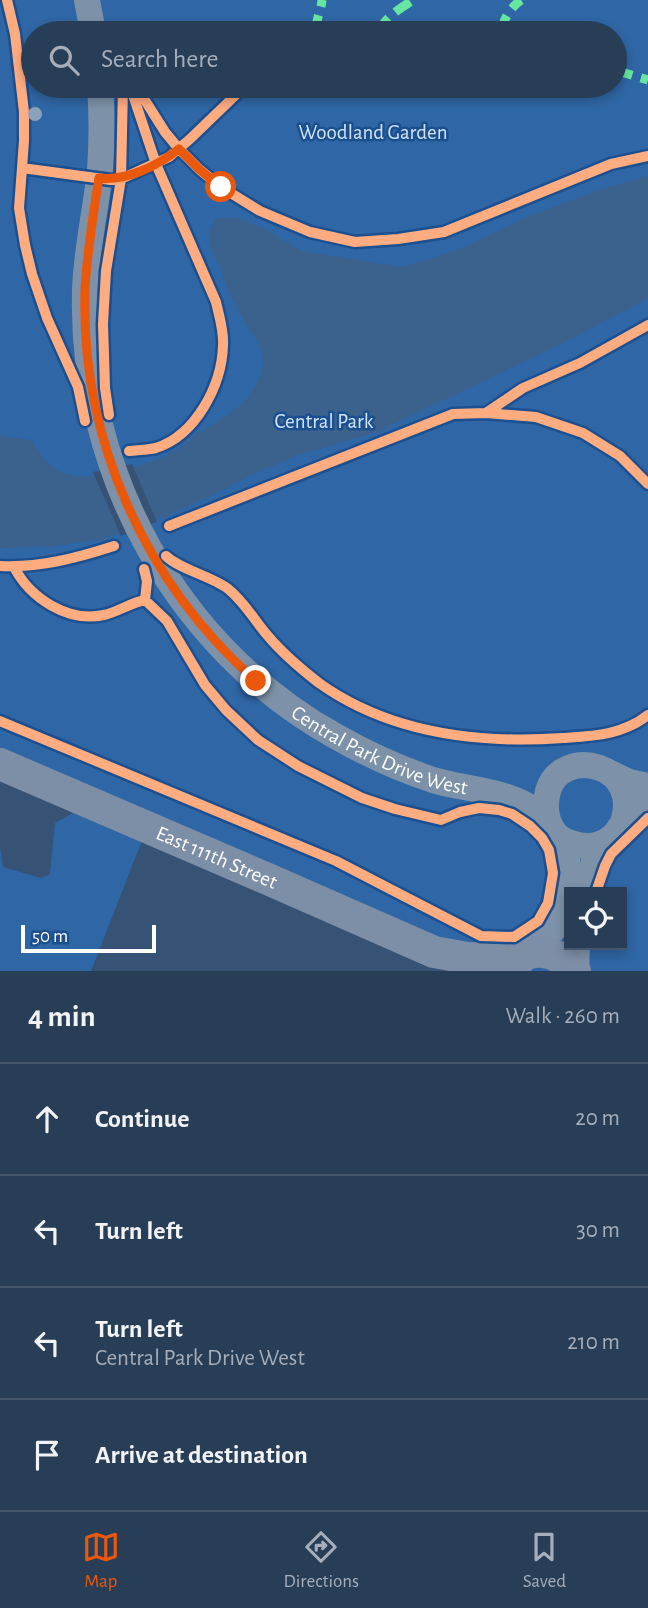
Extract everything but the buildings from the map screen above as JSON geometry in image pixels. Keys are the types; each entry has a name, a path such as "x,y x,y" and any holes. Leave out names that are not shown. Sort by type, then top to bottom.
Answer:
{"main road":[{"name":"East 111th Street","path":"0,764 434,952 467,958 519,961 544,952 557,955 575,971"},
{"name":"East 111th Street","path":"434,952 460,971"}],"street":[{"path":"87,0 91,21"},
{"name":"Central Park Drive West","path":"100,98 100,169 85,289 87,351 107,453 119,487 156,561 174,590 215,641 246,672 287,705 335,737 383,760 433,780 490,792 516,801 536,811 557,835"},
{"path":"519,961 554,929 569,888 569,862 545,812 545,800 550,785 559,774 579,765 598,767 629,782 648,786"},
{"path":"586,887 596,855 616,832 626,811 626,796 619,782 610,773"},
{"name":"Central Park Drive West","path":"490,792 522,788 559,774"},
{"path":"557,835 586,846 599,844 648,806"},
{"path":"575,971 577,950"}],"green space":[{"name":"Central Park","path":"0,0 648,0 648,971 522,971 0,757"},
{"path":"73,813 117,828 145,833 91,971 0,971 0,846 3,867 41,878 50,874 55,823"}],"shaded area":[{"path":"648,176 648,298 567,341 377,432 298,455 173,513 103,539 55,546 0,548 0,436 32,440 48,463 63,473 80,477 113,472 146,464 180,448 235,409 254,389 263,366 262,352 231,295 209,243 216,218 239,218 302,251 401,267 465,247 527,217 602,189"}],"pier":[{"path":"132,464 157,522 121,536 93,472"}],"marked path":[{"path":"317,21 322,0"},
{"path":"386,21 413,0"},
{"path":"505,21 521,0"},
{"path":"627,74 648,80"}],"cycle path":[{"path":"7,0 15,34 21,86"},
{"path":"22,98 24,141 19,208 25,245 47,318 78,387 85,421"},
{"path":"109,415 105,388 103,324 106,271 121,179 123,98"},
{"path":"129,451 156,448 183,432 195,420 218,376 223,339 216,302 156,164 134,98"},
{"path":"144,98 179,149 221,187 260,211 310,232 355,242 444,232 611,164 648,156"},
{"path":"22,168 121,179 169,157 233,98"},
{"path":"486,413 523,388 580,363 648,325"},
{"path":"169,526 453,414 486,413 536,417 583,433 620,456 648,484"},
{"path":"0,566 58,561 114,546"},
{"path":"166,556 227,588 280,649 319,683 375,714 405,724 435,732 467,736 531,739 618,731 648,715"},
{"path":"14,567 30,589 52,606 64,612 90,617 109,614 145,600 147,581 144,569"},
{"path":"0,721 336,861 481,936 514,937 538,921 548,903 553,873 549,850 530,826 512,814 499,810 479,808 441,820 395,809 362,798 298,766 258,740 226,710 205,685 167,621 145,600"},
{"path":"598,887 611,854 648,818"}],"route":[{"path":"221,187 179,149 156,164 121,178 99,178 85,289 87,351 94,403 107,453 119,487 144,540 174,590 199,623 256,681"}],"park label":[{"name":"Woodland Garden","path":"373,132"}]}
